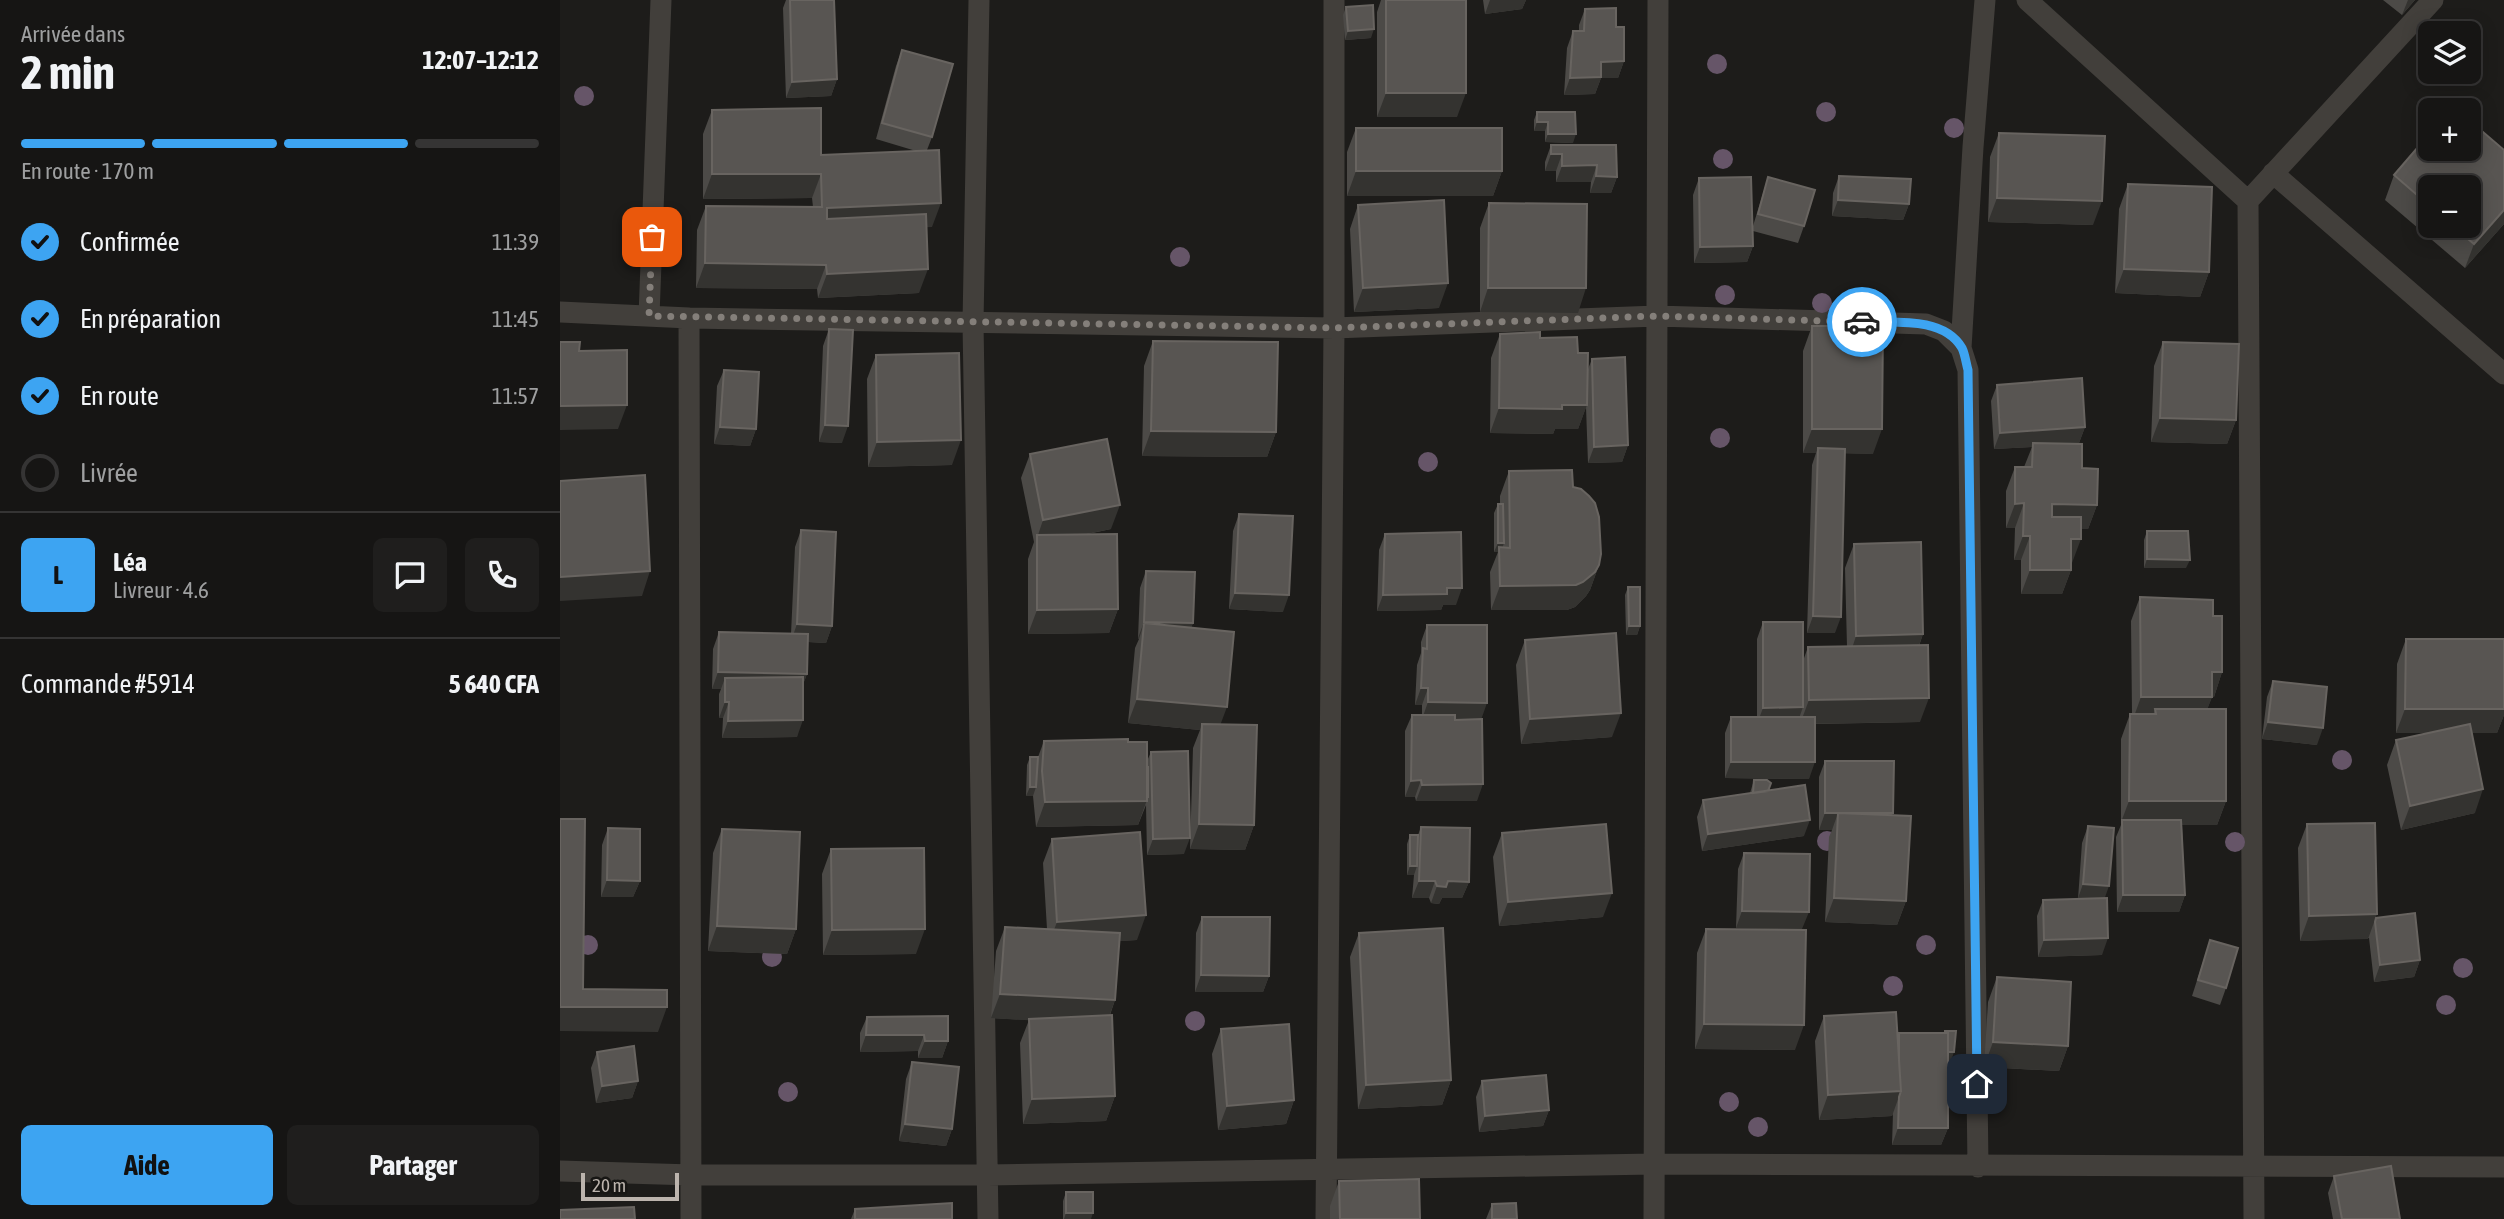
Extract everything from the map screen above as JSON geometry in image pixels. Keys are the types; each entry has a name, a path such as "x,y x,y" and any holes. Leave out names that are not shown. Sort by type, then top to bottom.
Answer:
{"street":[{"path":"649,316 661,0"},
{"path":"979,0 973,323 988,1219"},
{"path":"1326,1219 1334,328 1334,0"},
{"path":"1654,1219 1658,0"},
{"path":"1978,1167 1968,370 1961,348 1985,0"},
{"path":"2027,0 2248,201"},
{"path":"2254,1219 2248,201 2433,0"},
{"path":"2273,173 2504,374"},
{"path":"560,312 688,318 1334,328 1657,316 1926,324 1944,331 1961,348"},
{"path":"688,318 691,1219"},
{"path":"560,1171 692,1175 988,1175 1654,1164 2504,1167"}],"building":[{"path":"790,0 834,0 837,79 792,82"},
{"path":"1386,0 1466,0 1466,93 1386,93"},
{"path":"1373,5 1374,29 1348,31 1346,7"},
{"path":"1616,8 1616,27 1624,27 1624,61 1601,62 1601,77 1570,78 1573,31 1584,31 1585,9"},
{"path":"902,50 953,64 932,137 882,123"},
{"path":"821,108 821,155 939,150 941,203 827,208 827,219 926,214 928,269 827,274 826,265 705,263 706,206 822,207 821,174 712,174 712,110"},
{"path":"1537,112 1575,112 1576,134 1548,134 1548,122 1537,122"},
{"path":"1356,128 1502,128 1502,171 1356,171"},
{"path":"2481,130 2504,150 2504,210 2481,236 2481,175 2418,175 2418,196 2394,175 2418,147 2418,161 2481,161"},
{"path":"1999,133 2105,136 2102,201 1997,198"},
{"path":"1551,145 1616,145 1617,177 1596,176 1597,165 1562,166 1562,154 1551,154"},
{"path":"1839,176 1911,179 1909,204 1838,200"},
{"path":"1751,177 1753,246 1700,247 1699,178"},
{"path":"1768,177 1815,190 1804,226 1758,214"},
{"path":"2128,184 2212,187 2209,272 2124,269"},
{"path":"1444,200 1448,283 1363,288 1358,205"},
{"path":"1489,203 1587,204 1586,288 1488,288"},
{"path":"2467,238 2479,238 2474,244"},
{"path":"1812,326 1883,326 1882,429 1812,429"},
{"path":"829,329 853,330 848,426 825,425"},
{"path":"1540,332 1540,338 1577,337 1578,353 1588,353 1587,405 1562,405 1562,409 1499,408 1500,334"},
{"path":"1153,341 1278,342 1276,432 1151,431"},
{"path":"560,342 580,342 579,351 627,350 627,405 560,406"},
{"path":"2163,342 2239,344 2236,420 2160,418"},
{"path":"959,353 961,440 877,442 876,355"},
{"path":"1625,357 1628,445 1594,447 1592,359"},
{"path":"724,370 759,372 756,429 720,427"},
{"path":"2082,378 2085,427 2000,433 1997,385"},
{"path":"1107,439 1120,505 1043,520 1030,454"},
{"path":"2033,443 2082,444 2082,468 2098,469 2097,505 2052,504 2052,517 2081,517 2081,539 2071,539 2071,570 2030,570 2030,536 2023,536 2024,503 2015,504 2015,467 2032,467"},
{"path":"1818,448 1845,449 1841,617 1813,616"},
{"path":"1572,470 1573,487 1581,489 1589,496 1595,503 1599,517 1601,554 1595,572 1576,585 1500,586 1499,547 1510,548 1509,471"},
{"path":"645,475 650,571 560,577 560,481"},
{"path":"1498,504 1503,504 1504,543 1498,543"},
{"path":"1239,514 1293,516 1289,595 1235,593"},
{"path":"801,530 836,532 832,626 797,624"},
{"path":"2147,531 2188,531 2190,560 2147,559"},
{"path":"1461,532 1462,588 1447,588 1447,594 1383,595 1385,534"},
{"path":"1117,534 1118,609 1037,610 1037,535"},
{"path":"1921,542 1923,634 1856,636 1854,544"},
{"path":"1146,571 1195,572 1193,623 1144,622"},
{"path":"1628,587 1640,587 1640,626 1629,626"},
{"path":"2140,597 2213,600 2213,616 2222,616 2222,672 2212,672 2212,697 2141,697"},
{"path":"1763,622 1803,622 1803,707 1763,708"},
{"path":"1144,623 1234,632 1227,707 1137,699"},
{"path":"1427,625 1487,625 1487,703 1428,702 1428,688 1421,688 1423,648 1427,649"},
{"path":"719,632 808,634 807,674 718,672"},
{"path":"1616,633 1621,713 1530,719 1525,640"},
{"path":"2406,639 2504,639 2504,709 2405,709"},
{"path":"1928,645 1929,698 1809,700 1808,647"},
{"path":"803,677 803,720 728,721 729,702 725,702 725,678"},
{"path":"2273,681 2327,687 2323,728 2268,722"},
{"path":"2155,709 2226,709 2226,801 2129,801 2130,714 2156,714"},
{"path":"1412,715 1455,715 1455,720 1482,719 1483,784 1422,785 1421,780 1411,781"},
{"path":"1731,717 1815,717 1815,762 1731,762"},
{"path":"1202,724 1257,725 1254,825 1199,824"},
{"path":"2470,724 2483,789 2410,806 2396,740"},
{"path":"1128,739 1128,742 1147,742 1147,801 1045,802 1042,771 1044,741"},
{"path":"1188,751 1190,838 1153,839 1151,752"},
{"path":"1030,757 1038,757 1036,787 1030,787"},
{"path":"1825,761 1894,761 1893,813 1825,813"},
{"path":"1754,780 1767,780 1771,783 1768,791 1753,793"},
{"path":"1805,785 1810,820 1708,834 1703,800"},
{"path":"1838,813 1911,816 1906,901 1834,898"},
{"path":"560,819 585,819 583,989 667,990 667,1007 560,1007"},
{"path":"2122,820 2181,820 2185,895 2123,895"},
{"path":"2375,823 2377,914 2309,916 2307,824"},
{"path":"1606,824 1612,893 1508,902 1502,833"},
{"path":"2088,826 2114,828 2109,886 2083,884"},
{"path":"1421,827 1470,828 1469,882 1448,881 1446,887 1437,886 1435,881 1419,881"},
{"path":"608,828 640,829 640,881 607,880"},
{"path":"722,829 800,832 796,929 717,926"},
{"path":"1140,832 1146,915 1057,922 1052,839"},
{"path":"1410,835 1418,835 1417,866 1410,866"},
{"path":"924,848 925,929 832,930 831,849"},
{"path":"1744,853 1810,854 1809,912 1742,911"},
{"path":"2107,898 2108,938 2044,940 2043,900"},
{"path":"2415,913 2420,960 2380,965 2376,918"},
{"path":"1202,917 1270,917 1269,976 1201,975"},
{"path":"1005,927 1120,933 1115,1000 1000,994"},
{"path":"1443,928 1451,1080 1366,1085 1359,933"},
{"path":"1706,929 1806,930 1804,1025 1704,1024"},
{"path":"2210,940 2238,948 2226,988 2198,980"},
{"path":"1997,977 2071,982 2068,1046 1993,1042"},
{"path":"1896,1012 1901,1091 1828,1095 1824,1016"},
{"path":"1112,1015 1115,1096 1032,1099 1029,1019"},
{"path":"948,1016 948,1041 925,1041 924,1035 866,1035 867,1017"},
{"path":"1289,1024 1294,1100 1227,1106 1221,1029"},
{"path":"1945,1031 1956,1031 1954,1052 1948,1052 1948,1033"},
{"path":"1899,1033 1948,1033 1948,1128 1898,1128 1901,1091"},
{"path":"634,1046 638,1081 602,1086 597,1052"},
{"path":"912,1062 959,1067 952,1129 905,1124"},
{"path":"1546,1075 1549,1110 1485,1116 1482,1081"},
{"path":"2391,1166 2400,1219 2342,1219 2334,1176"},
{"path":"1419,1179 1420,1219 1340,1219 1339,1181"},
{"path":"1066,1192 1093,1192 1093,1213 1066,1213"},
{"path":"952,1203 952,1219 855,1219 855,1209"},
{"path":"1516,1203 1517,1219 1492,1219 1492,1204"},
{"path":"634,1207 635,1219 560,1219 560,1210"}],"way so far":[{"path":"652,237 649,316 1334,328 1657,316 1862,322"}],"route":[{"path":"1862,322 1926,324 1944,331 1961,348 1968,370 1977,1084"}]}
